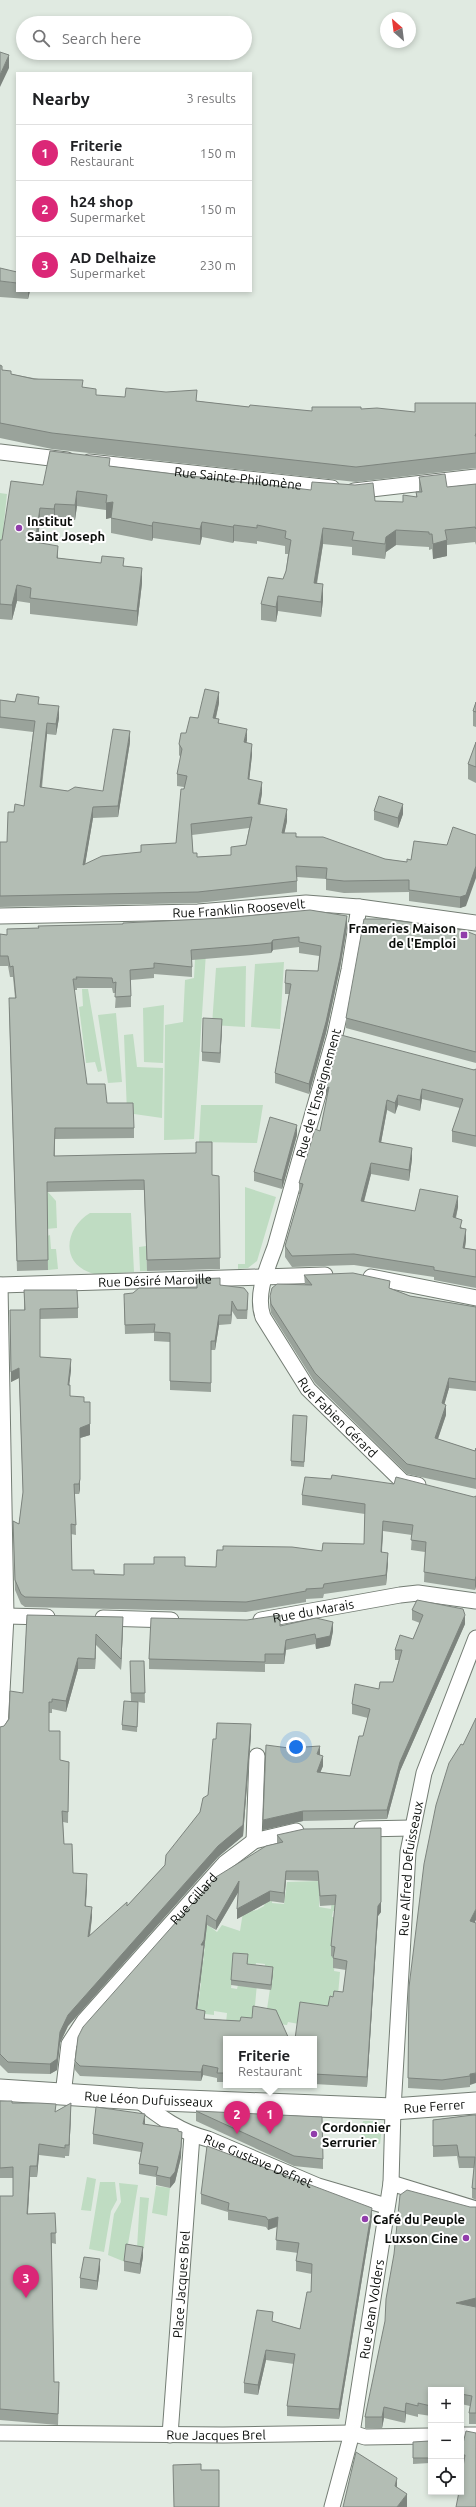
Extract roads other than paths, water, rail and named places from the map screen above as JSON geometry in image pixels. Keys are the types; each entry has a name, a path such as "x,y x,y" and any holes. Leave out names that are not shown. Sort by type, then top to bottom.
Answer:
{"main road":[{"name":"Rue Léon Dufuisseaux","path":"0,2090 63,2096 393,2109"},
{"name":"Rue Ferrer","path":"393,2109 476,2102"}],"street":[{"name":"Rue Sainte-Philomène","path":"0,452 356,491 476,478"},
{"name":"Rue Franklin Roosevelt","path":"0,916 198,912 306,903 359,907 475,921"},
{"name":"Rue de l'Enseignement","path":"264,1276 275,1247 335,1036 349,970 359,907"},
{"path":"335,1036 350,1039"},
{"path":"354,1274 476,1298"},
{"name":"Rue Désiré Maroille","path":"0,1285 264,1276 339,1275"},
{"name":"Rue Fabien Gérard","path":"264,1276 260,1307 308,1388 403,1482 432,1488"},
{"path":"0,1285 6,1616 0,1729"},
{"name":"Rue du Marais","path":"247,1621 400,1594 418,1593 476,1601"},
{"path":"6,1616 60,1617"},
{"path":"91,1618 185,1620"},
{"name":"Rue Alfred Defuisseaux","path":"393,2109 408,1852 412,1828 424,1773 476,1638"},
{"path":"254,1841 257,1756"},
{"path":"348,1829 412,1828"},
{"name":"Rue Gillard","path":"63,2096 69,2044 75,2032 225,1863 254,1841 310,1830"},
{"name":"Rue Gustave Defnet","path":"138,2099 164,2120 192,2135 208,2138 318,2186 386,2206"},
{"name":"Rue Jean Volders","path":"332,2507 352,2432 386,2206 391,2183 393,2109"},
{"name":"Place Jacques Brel","path":"170,2435 192,2135"},
{"path":"391,2183 476,2208"},
{"name":"Rue Jacques Brel","path":"0,2433 223,2436 352,2432 364,2437 428,2436"},
{"path":"464,2435 476,2435"}],"place":[{"name":"Institut Saint Joseph","path":"19,528"},
{"name":"Frameries Maison de l'Emploi","path":"464,935"},
{"name":"h24 shop","path":"237,2134"},
{"name":"Friterie","path":"270,2134"},
{"name":"Cordonnier Serrurier","path":"314,2134"},
{"name":"Café du Peuple","path":"365,2219"},
{"name":"Luxson Cine","path":"466,2238"},
{"name":"AD Delhaize","path":"26,2298"}]}
